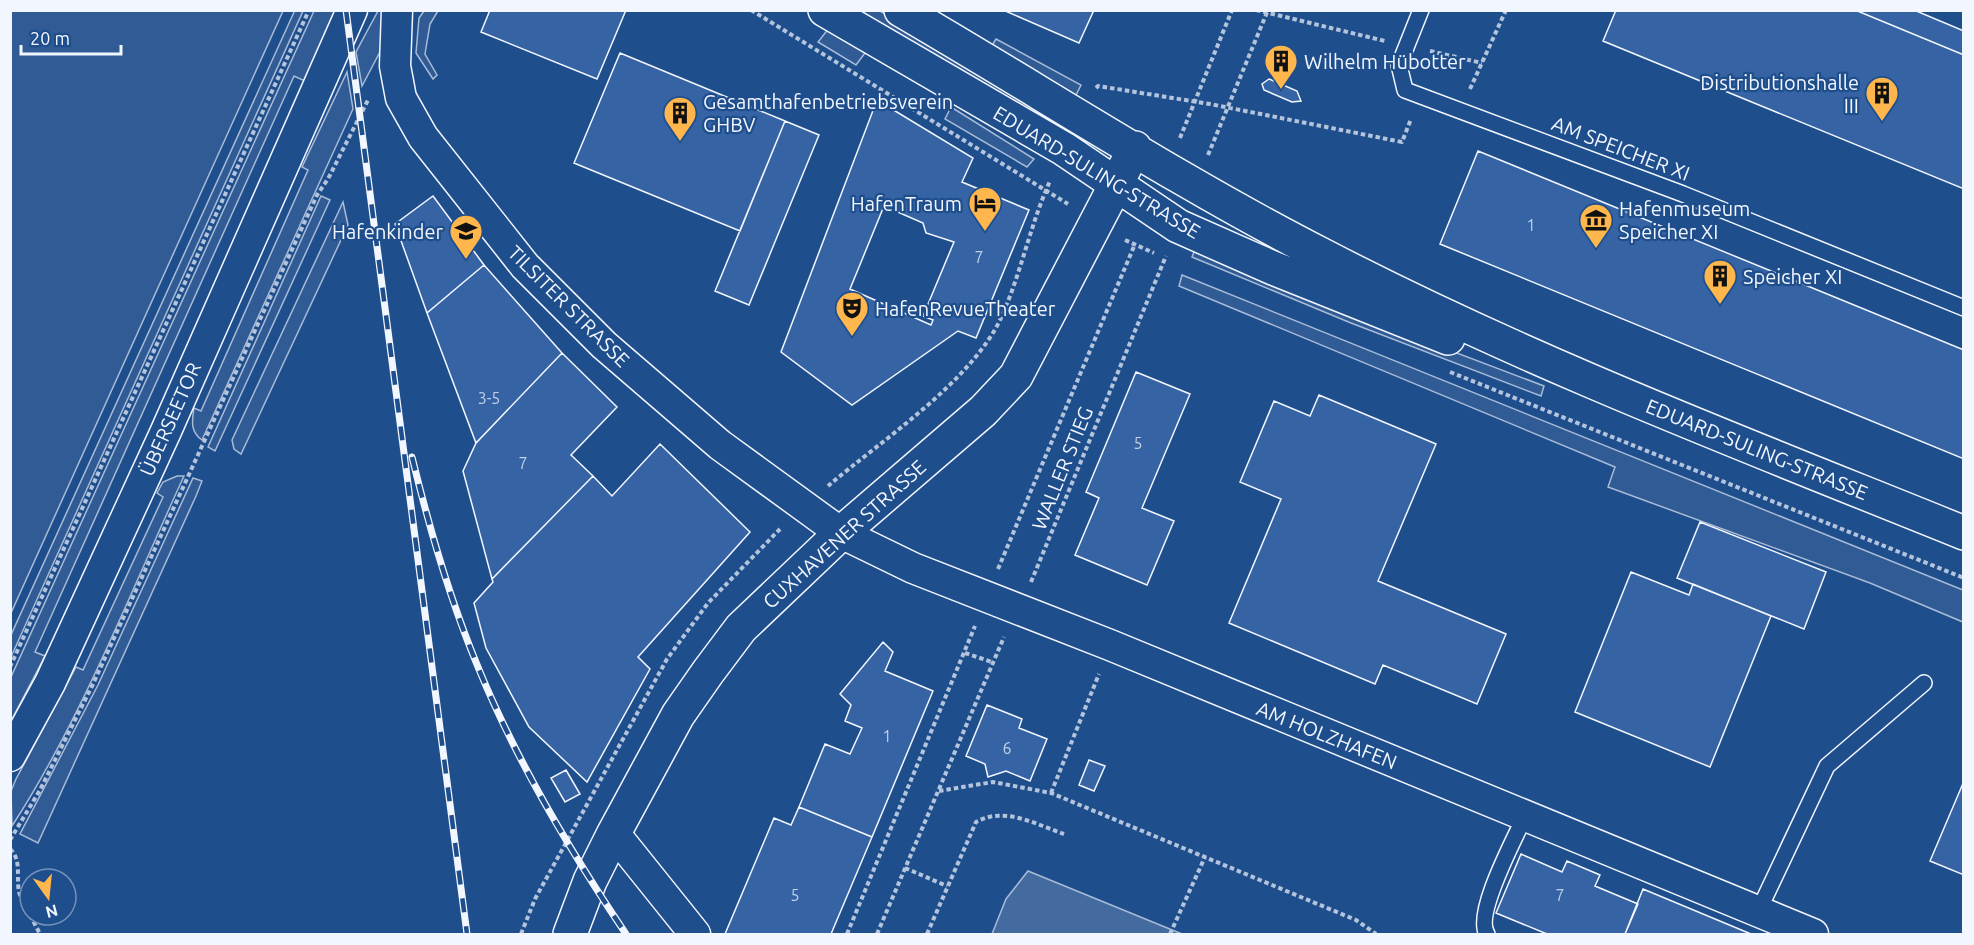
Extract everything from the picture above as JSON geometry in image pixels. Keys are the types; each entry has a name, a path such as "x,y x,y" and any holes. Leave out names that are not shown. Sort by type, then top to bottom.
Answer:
{"street":[{"name":"ÜBERSEETOR","path":"10,756 50,683 352,10"},
{"name":"ÜBERSEETOR","path":"323,79 365,10"},
{"name":"TILSITER STRASSE","path":"397,10 395,66 401,98 423,137 525,266 604,345 720,445 841,533"},
{"name":"EDUARD-SULING-STRASSE","path":"825,10 1064,149 1178,225 1273,268 1462,344 1551,365"},
{"name":"EDUARD-SULING-STRASSE","path":"901,10 1195,184 1324,256 1551,365 1964,534"},
{"name":"CUXHAVENER STRASSE","path":"570,934 590,881 678,715 741,628 841,533 983,411 1016,376 1135,148"},
{"name":"AM HOLZHAFEN","path":"841,533 913,567 1110,645 1813,934"},
{"path":"614,833 694,934"}],"lane":[{"name":"AM SPEICHER XI","path":"1421,10 1399,65 1405,90 1683,194 1964,308"},
{"path":"1758,912 1827,766 1924,683"},
{"path":"1487,934 1484,930 1486,910 1504,859 1525,816"}],"path":[{"path":"10,667 309,10"},
{"path":"1168,168 1232,10"},
{"path":"1256,10 1482,63 1506,10"},
{"path":"1195,184 1268,12"},
{"path":"1098,86 1228,108 1402,142 1411,118 1421,122"},
{"path":"10,840 40,790 93,684 317,195 328,179"},
{"name":"WALLER STIEG","path":"847,934 1151,207"},
{"name":"WALLER STIEG","path":"878,934 992,662 1019,610 1178,225"},
{"path":"1051,793 1110,645"},
{"path":"965,653 992,662"},
{"path":"938,791 993,782 1051,793 1356,920 1376,934"},
{"path":"927,934 976,822 987,816 1006,814 1064,834"},
{"path":"10,849 15,854 18,867"},
{"path":"1170,934 1205,857"},
{"path":"904,868 947,886"}],"shaded area":[{"path":"295,10 303,11 11,657 11,635"},
{"path":"10,11 283,11 11,613 10,613"},
{"path":"314,11 336,11 305,81 294,76 35,652 45,656 11,721 11,677"},
{"path":"378,11 387,11 382,48 362,86 356,52"},
{"path":"424,11 438,11 430,24 425,54 437,75 433,79 416,53 419,18"},
{"path":"854,11 880,11 1068,116 1057,132"},
{"path":"829,28 865,53 856,65 818,42"},
{"path":"996,39 1081,85 1075,97 990,49"},
{"path":"347,72 353,109 202,440 195,433 192,422 194,408 201,411 308,170 302,167"},
{"path":"951,107 1034,159 1027,167 945,119"},
{"path":"321,196 330,200 215,451 208,447"},
{"path":"343,202 348,225 241,454 234,449 232,440"},
{"path":"1196,247 1354,314 1544,386 1541,396 1351,323 1192,257"},
{"path":"1182,275 1963,590 1963,622 1870,583 1608,487 1615,467 1179,286"},
{"path":"177,476 184,476 83,699 61,743 12,826 11,791 16,779 76,667 83,670 163,497 157,493 163,482"},
{"path":"193,478 202,481 196,496 38,843 20,834 98,685"},
{"path":"1028,871 1182,934 992,934 1006,899"}],"building":[{"path":"490,10 626,10 597,79 481,32"},
{"path":"1003,10 1094,10 1079,43"},
{"name":"Distributionshalle III","path":"1616,10 1855,10 1964,55 1964,189 1603,41"},
{"path":"1855,10 1914,10 1964,31 1964,55"},
{"name":"Gesamthafenbetriebsverein GHBV","path":"620,53 785,121 740,231 574,163"},
{"name":"Wilhelm Hübotter","path":"1269,79 1297,91 1301,101 1292,102 1264,90 1262,84"},
{"path":"877,100 973,158 962,182 1029,210 976,338 958,331 852,405 781,352","holes":["884,206 923,223 926,233 954,242 923,316 933,320 931,325 850,289"]},
{"path":"785,121 819,135 749,305 715,291"},
{"name":"Speicher XI","path":"1478,151 1964,350 1964,459 1440,244"},
{"path":"433,196 484,265 427,313 395,224"},
{"path":"484,265 562,353 476,443 427,313"},
{"path":"562,353 617,407 571,455 593,476 492,579 463,471 476,443"},
{"path":"1136,372 1190,394 1142,508 1174,521 1147,585 1075,555 1099,498 1086,492"},
{"path":"1319,395 1436,444 1378,581 1506,634 1477,704 1383,665 1375,684 1229,623 1281,499 1240,482 1274,401 1310,416"},
{"path":"660,444 750,532 638,657 650,669 587,782 529,727 486,648 474,603 493,582 492,579 593,476 612,496"},
{"path":"1700,522 1826,572 1804,629 1677,578"},
{"path":"1631,572 1689,595 1693,584 1771,616 1710,767 1575,712"},
{"path":"883,642 893,652 885,671 933,691 872,837 799,807 825,744 850,754 862,728 845,721 851,705 840,694"},
{"path":"987,705 1022,719 1019,728 1047,739 1030,781 1006,771 988,777 985,764 966,756"},
{"path":"1089,760 1105,766 1094,791 1079,785"},
{"path":"566,770 580,794 565,802 551,778"},
{"path":"1964,781 1964,875 1930,861"},
{"path":"799,807 872,837 831,934 725,934 774,818 791,825"},
{"path":"1521,854 1562,872 1567,861 1600,875 1595,886 1638,904 1625,934 1547,934 1496,913"},
{"path":"1643,889 1751,934 1625,934"}],"railway":[{"path":"346,10 467,934"},
{"path":"412,457 449,590 493,702 545,804 626,934"}],"place":[{"name":"Wilhelm Hübotter","path":"1281,90"},
{"name":"Distributionshalle III","path":"1882,122"},
{"name":"Gesamthafenbetriebsverein GHBV","path":"680,142"},
{"name":"HafenTraum","path":"985,232"},
{"name":"Hafenmuseum Speicher XI","path":"1596,249"},
{"name":"Hafenkinder","path":"466,260"},
{"name":"Speicher XI","path":"1720,305"},
{"name":"HafenRevueTheater","path":"852,337"}]}
